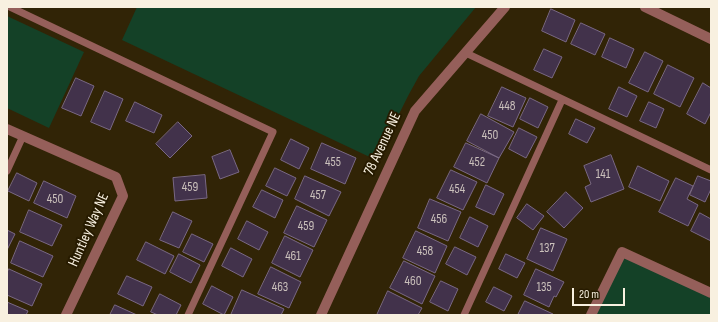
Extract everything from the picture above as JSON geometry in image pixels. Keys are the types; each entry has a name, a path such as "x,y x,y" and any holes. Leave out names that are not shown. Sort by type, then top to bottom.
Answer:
{"street":[{"name":"78 Avenue NE","path":"321,315 415,111 505,7"},
{"path":"645,7 711,39"},
{"name":"Huntley Way NE","path":"7,129 116,177 123,196 66,315"},
{"path":"592,315 622,252 711,293"}],"lane":[{"path":"10,7 273,132 188,315"},
{"path":"466,53 711,170"},
{"path":"464,315 562,100"},
{"path":"7,171 23,136"}],"green space":[{"path":"137,7 476,7 419,76 376,160 122,40"},
{"path":"7,16 84,52 49,128 7,108"},
{"path":"622,252 711,293 711,315 591,315"}],"building":[{"path":"551,9 575,20 566,42 542,31"},
{"path":"581,23 605,34 595,55 571,44"},
{"path":"610,38 634,49 626,68 602,57"},
{"path":"544,49 562,57 552,78 534,70"},
{"path":"645,52 663,61 648,92 629,83"},
{"path":"668,65 694,78 680,107 654,94"},
{"path":"76,78 94,86 81,116 62,108"},
{"path":"703,83 711,88 711,112 705,124 687,114"},
{"path":"502,87 526,98 513,127 488,116"},
{"path":"619,87 637,96 627,117 609,109"},
{"path":"105,91 123,99 110,130 91,122"},
{"path":"530,98 548,107 538,128 520,119"},
{"path":"135,102 162,115 154,133 126,121"},
{"path":"649,102 664,109 656,128 640,121"},
{"path":"481,114 514,132 499,158 467,141"},
{"path":"576,119 595,128 587,143 569,134"},
{"path":"178,122 192,136 170,158 156,144"},
{"path":"519,128 537,137 526,158 509,149"},
{"path":"291,139 309,148 299,169 281,160"},
{"path":"322,143 356,158 345,184 311,169"},
{"path":"466,143 499,158 487,183 454,167"},
{"path":"230,150 239,172 220,179 212,157"},
{"path":"611,155 624,189 591,202 585,187 591,184 584,166"},
{"path":"638,166 669,181 660,201 629,187"},
{"path":"275,168 296,178 287,196 266,186"},
{"path":"451,170 477,182 463,210 437,198"},
{"path":"17,173 37,183 29,201 8,191"},
{"path":"205,175 207,198 175,201 173,178"},
{"path":"305,176 341,192 329,216 295,199"},
{"path":"698,176 711,181 711,189 705,202 690,195"},
{"path":"676,178 693,186 687,199 698,205 688,226 659,212"},
{"path":"44,181 76,196 67,218 34,203"},
{"path":"486,185 504,194 494,215 476,207"},
{"path":"262,190 283,200 275,218 253,207"},
{"path":"566,192 583,208 564,228 547,212"},
{"path":"430,199 461,212 448,241 418,228"},
{"path":"527,204 544,216 533,230 517,218"},
{"path":"297,206 327,220 314,247 284,233"},
{"path":"29,210 62,225 52,246 20,232"},
{"path":"173,212 192,221 179,248 160,240"},
{"path":"700,213 711,219 711,241 691,231"},
{"path":"470,217 488,226 478,247 460,238"},
{"path":"247,221 268,232 259,250 238,239"},
{"path":"541,228 567,239 553,271 527,259"},
{"path":"7,230 15,234 7,250"},
{"path":"416,231 447,246 435,273 403,258"},
{"path":"192,234 213,244 204,262 183,252"},
{"path":"285,236 313,250 300,277 272,263"},
{"path":"20,241 53,256 43,277 11,263"},
{"path":"146,242 174,256 165,274 137,260"},
{"path":"455,247 476,257 467,275 446,264"},
{"path":"231,248 252,259 243,277 222,266"},
{"path":"179,254 200,265 191,283 170,272"},
{"path":"506,254 525,263 517,278 499,269"},
{"path":"404,261 435,276 422,304 390,288"},
{"path":"271,267 301,282 289,308 258,294"},
{"path":"9,269 42,284 32,306 7,295 7,273"},
{"path":"536,269 564,282 556,297 554,296 549,307 524,295"},
{"path":"127,276 152,287 143,306 118,294"},
{"path":"441,281 458,289 448,311 430,302"},
{"path":"212,286 233,297 224,315 203,304"},
{"path":"494,287 512,296 504,311 486,302"},
{"path":"242,290 284,309 281,315 231,315"},
{"path":"388,291 422,308 418,315 377,315"},
{"path":"160,294 181,305 176,315 158,315 151,312"},
{"path":"525,301 553,314 518,315"},
{"path":"7,302 28,311 26,315 7,315"},
{"path":"115,305 137,315 110,315"}]}
